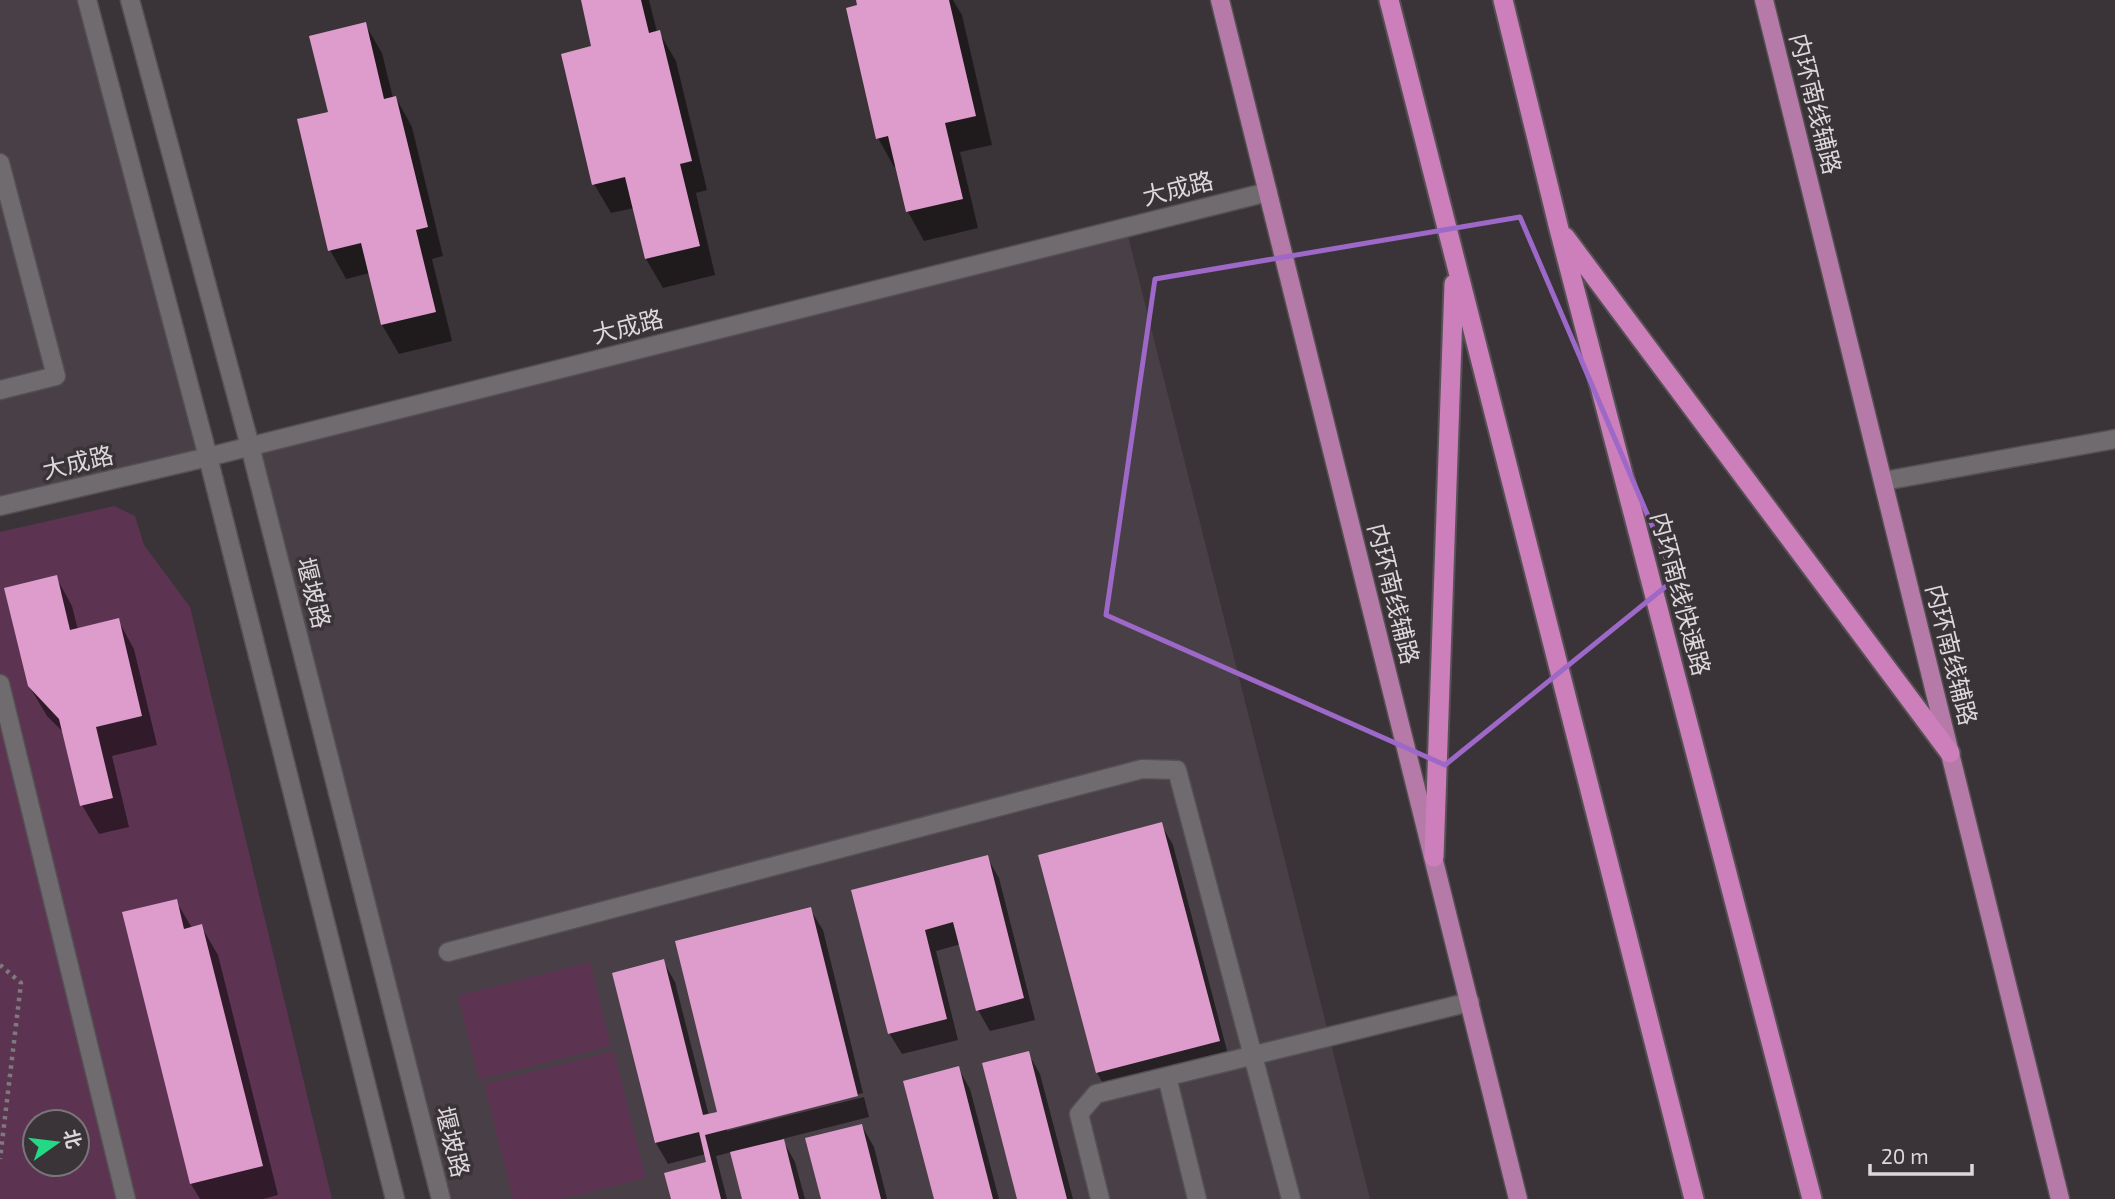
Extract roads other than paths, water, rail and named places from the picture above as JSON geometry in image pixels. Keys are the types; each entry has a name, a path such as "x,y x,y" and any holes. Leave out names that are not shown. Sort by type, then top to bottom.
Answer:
{"highway":[{"path":"1389,0 1694,1199"},
{"name":"内环南线快速路","path":"1503,0 1559,229 1812,1199"},
{"path":"1559,229 1950,753"},
{"path":"1434,857 1455,262"}],"main road":[{"name":"内环南线辅路","path":"1220,0 1518,1199"},
{"name":"内环南线辅路","path":"1764,0 2060,1199"}],"street":[{"path":"88,0 208,457 395,1199"},
{"name":"堰坡路","path":"130,0 250,446 441,1199"},
{"path":"0,163 56,376 0,390"},
{"name":"大成路","path":"0,506 208,457 1268,192"},
{"path":"1884,481 2115,439"},
{"path":"0,684 125,1199"},
{"path":"448,952 1142,769 1177,770 1290,1199"},
{"path":"1100,1199 1079,1114 1096,1094 1470,1002"},
{"path":"1167,1077 1197,1199"}]}
